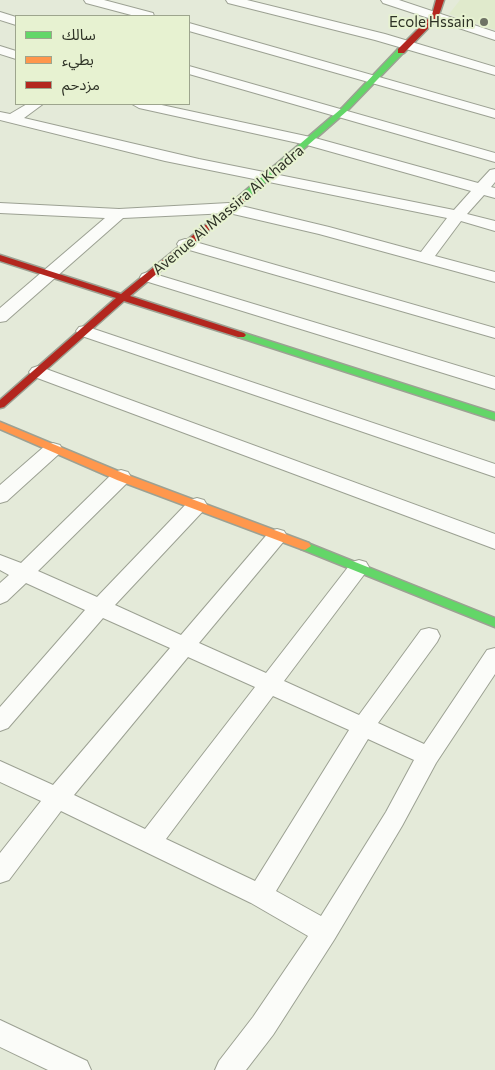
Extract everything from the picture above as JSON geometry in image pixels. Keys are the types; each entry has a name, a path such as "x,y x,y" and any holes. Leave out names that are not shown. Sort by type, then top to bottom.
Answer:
{"street":[{"path":"232,0 264,4 495,71"},
{"path":"387,0 495,36"},
{"name":"Avenue Al Massira Al Khadra","path":"0,405 185,244 310,141 376,79 435,16 440,0"},
{"path":"100,1 145,15"},
{"path":"0,16 15,21"},
{"path":"190,27 495,114"},
{"path":"0,50 15,55"},
{"path":"190,70 495,158"},
{"path":"6,117 34,105"},
{"path":"144,105 310,141 488,191"},
{"path":"6,117 75,136 265,177 387,200 495,226"},
{"path":"425,258 457,216 488,191 495,173"},
{"path":"0,208 120,214 229,208 323,230 495,277"},
{"path":"0,317 120,214"},
{"path":"185,244 495,333"},
{"path":"0,258 495,417"},
{"path":"148,277 495,383"},
{"path":"85,331 495,471"},
{"path":"38,372 495,542"},
{"path":"0,425 122,477 359,567 495,623"},
{"path":"0,496 53,449"},
{"path":"0,596 122,477"},
{"path":"0,722 100,607 197,506"},
{"path":"0,872 57,798 277,536"},
{"path":"0,562 428,756"},
{"path":"149,842 271,685 359,567"},
{"path":"260,895 363,726 430,636"},
{"path":"229,1070 263,1026 324,932 394,819 428,756 495,656"},
{"path":"0,771 260,895 324,932"},
{"path":"0,1033 77,1070"}],"shaded area":[{"name":"Ecole Hssain","path":"460,0 495,0 495,30 449,14"}],"traffic: fast":[{"path":"241,199 344,110 401,51"},
{"path":"241,335 495,417"},
{"path":"305,546 495,623"}],"traffic: slow":[{"path":"0,425 121,477 305,546"}],"traffic: jam":[{"path":"401,51 435,16 440,0"},
{"path":"0,405 122,298 241,199"},
{"path":"0,258 241,335"}],"place":[{"name":"Ecole Hssain","path":"484,22"}]}
